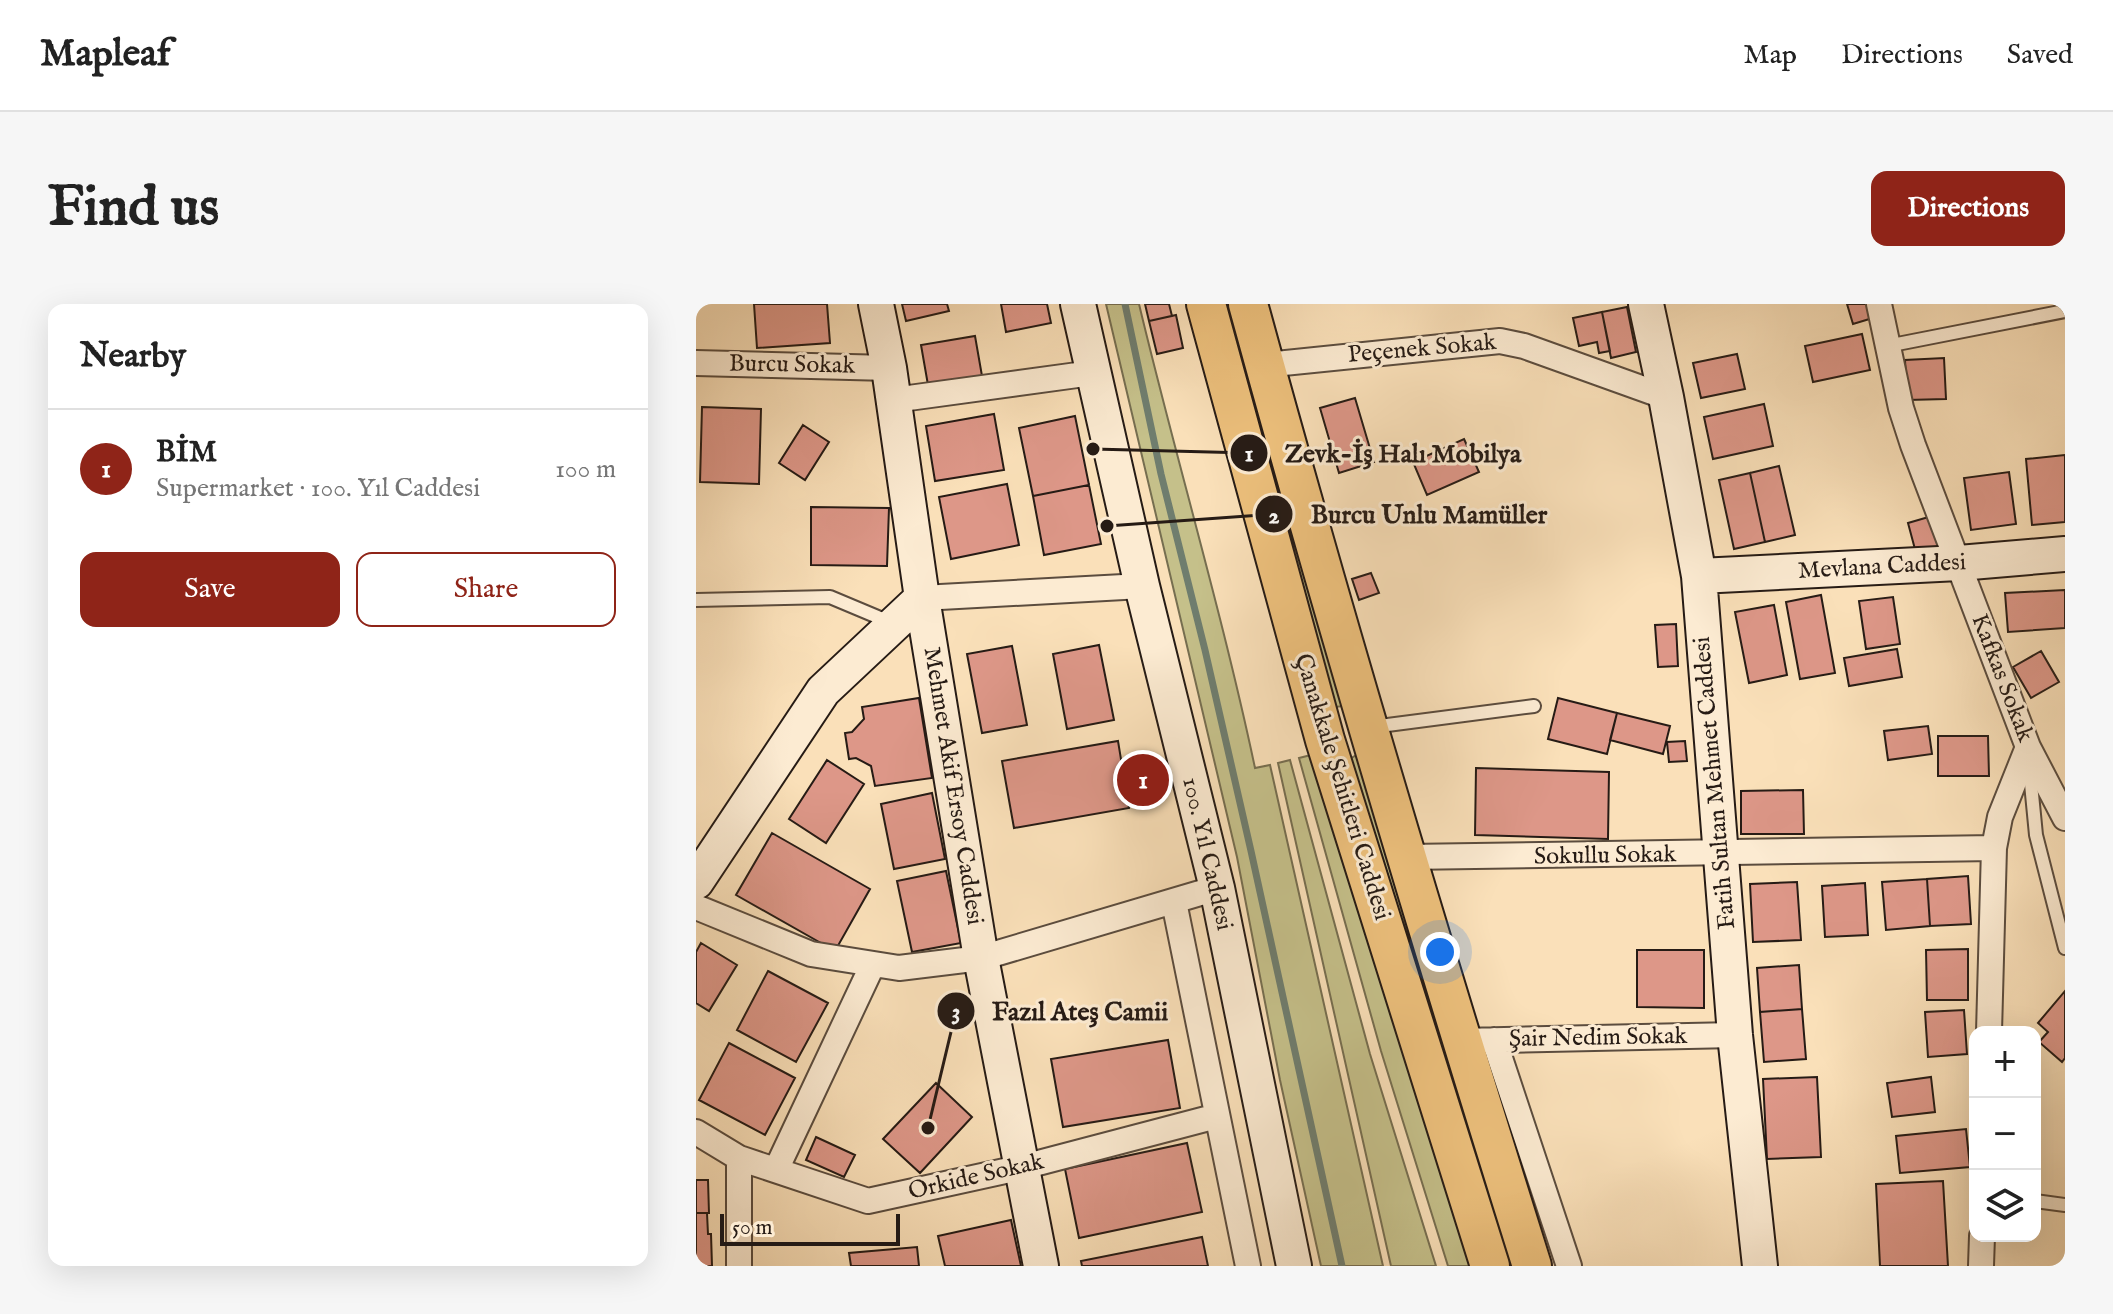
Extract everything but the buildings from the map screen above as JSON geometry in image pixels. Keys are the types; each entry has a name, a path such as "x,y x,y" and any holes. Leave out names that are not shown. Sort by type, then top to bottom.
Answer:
{"main road":[{"name":"Çanakkale Şehitleri Caddesi","path":"1206,304 1325,740 1490,1266"},
{"name":"Çanakkale Şehitleri Caddesi","path":"1248,304 1407,857 1477,1040 1532,1266"},
{"path":"1325,740 1369,727"}],"street":[{"name":"Mehmet Akif Ersoy Caddesi","path":"876,304 892,384 922,598 981,958 1041,1266"},
{"name":"100. Yıl Caddesi","path":"1078,304 1142,586 1217,888 1294,1266"},
{"name":"Fatih Sultan Mehmet Caddesi","path":"1646,304 1699,576 1735,1035 1760,1266"},
{"name":"Kafkas Sokak","path":"1879,304 1905,420 2028,747 2065,818"},
{"name":"Peçenek Sokak","path":"1265,365 1500,341 1524,346 1666,397"},
{"name":"Burcu Sokak","path":"696,363 892,384 1092,373"},
{"name":"Mevlana Caddesi","path":"1699,576 1959,563 2065,554"},
{"path":"696,882 823,691 922,598 1142,586"},
{"path":"1989,1026 1994,848 2000,817 2028,747"},
{"name":"Sokullu Sokak","path":"1407,857 1994,848"},
{"path":"696,907 811,954 899,968 981,958 1217,888"},
{"name":"100. Yıl Caddesi","path":"1174,902 1248,1266"},
{"path":"776,1170 873,964"},
{"name":"Şair Nedim Sokak","path":"1477,1040 1735,1035"},
{"name":"Çanakkale Şehitleri Caddesi","path":"1477,1040 1569,1266"},
{"name":"Orkide Sokak","path":"696,1132 739,1158 868,1201 1023,1167 1217,1116"},
{"path":"739,1158 739,1266"},
{"path":"1981,1266 1982,1242"}],"lane":[{"path":"1887,346 2065,311"},
{"path":"696,600 830,597 895,624"},
{"path":"1369,727 1534,706"},
{"path":"2028,747 2032,814 2065,948"},
{"path":"2041,1202 2065,1205"}],"shaded area":[{"path":"1106,304 1139,304 1255,768 1270,765 1383,1266 1321,1266 1280,1080 1237,857"},
{"path":"1218,304 1230,304 1343,706 1336,707"},
{"path":"1315,754 1473,1266 1448,1266 1381,1051 1299,758"},
{"path":"1358,754 1514,1266 1503,1266 1350,759"},
{"path":"1290,760 1370,1054 1436,1266 1391,1266 1278,763"}],"waterway":[{"path":"1125,304 1161,474 1251,851 1342,1266"}],"place":[{"name":"Zevk-İş Halı Mobilya","path":"1093,449"},
{"name":"Burcu Unlu Mamüller","path":"1107,526"},
{"name":"BİM","path":"1143,780"},
{"name":"Fazıl Ateş Camii","path":"928,1128"}]}
